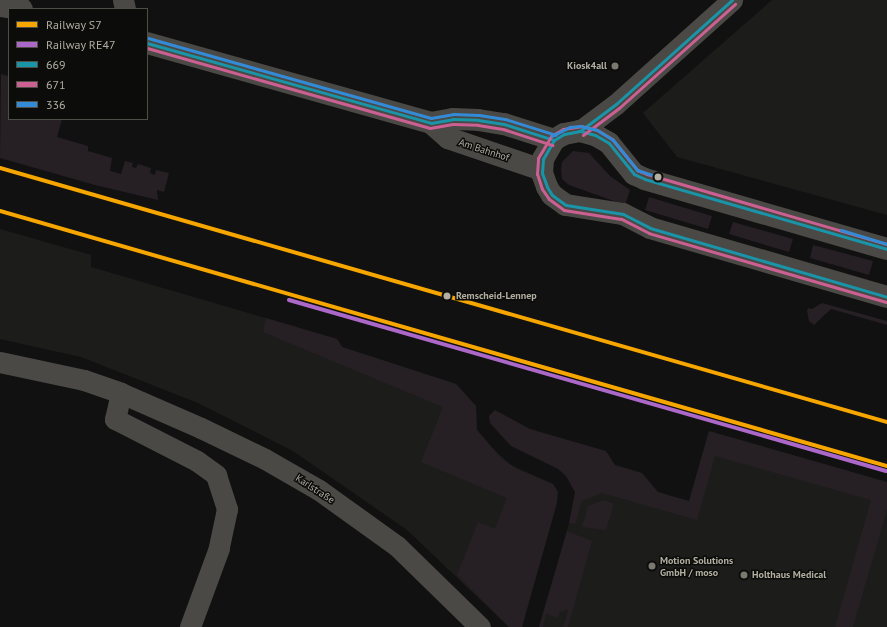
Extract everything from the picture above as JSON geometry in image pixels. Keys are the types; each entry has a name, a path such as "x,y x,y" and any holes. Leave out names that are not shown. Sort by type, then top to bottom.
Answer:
{"street":[{"path":"580,131 616,104 732,0"},
{"path":"0,6 15,8"},
{"name":"Am Bahnhof","path":"148,43 430,123 448,138 542,170"},
{"name":"Am Bahnhof","path":"430,123 453,119 478,120 504,124 554,140"},
{"path":"887,249 645,179 628,168 603,138 580,131 570,132 554,140 548,148 542,170 552,195 566,205 623,214 650,228 887,297"},
{"name":"Karlstraße","path":"0,362 84,380 121,393 202,428 265,459 319,490 397,546 480,627"},
{"path":"121,393 115,419 197,461 216,475 227,509 219,548 190,627"}],"shaded area":[{"path":"772,0 887,0 887,215 677,157 643,113"},
{"path":"1,67 1,74 8,76 8,120 62,120 57,137 88,146 88,151 112,158 110,171 121,174 125,161 133,163 132,167 136,168 138,164 151,168 150,173 155,175 156,170 169,173 164,192 157,190 158,200 95,185 0,158"},
{"path":"573,151 589,153 610,176 630,190 625,205 569,185 562,179 562,162"},
{"path":"649,197 712,216 708,229 645,210"},
{"path":"733,222 793,239 789,252 729,234"},
{"path":"0,229 91,255 91,267 337,339 342,347 456,384 476,406 477,430 492,448 511,465 553,484 558,492 522,627 509,627 407,530 293,451 198,403 81,357 0,339"},
{"path":"813,245 873,261 869,275 810,258"},
{"path":"822,303 887,321 887,325 831,309 814,325 809,321 807,311 808,308 812,309"},
{"path":"266,318 337,339 342,347 456,384 476,406 477,430 502,459 519,470 553,484 558,492 557,503 522,627 509,627 457,575 478,522 495,529 507,498 421,462 443,407 263,332"},
{"path":"495,410 530,429 606,451 615,465 642,473 658,492 689,501 709,431 887,482 887,510 853,627 835,627 871,500 715,456 697,520 602,493 582,501 575,524 569,523 575,492 566,476 558,469 511,446 490,423 489,416"},
{"path":"709,431 887,482 887,627 539,627 584,472 689,501"},
{"path":"603,500 614,504 606,530 582,527 588,506"},
{"path":"567,531 592,541 568,627 563,627 568,611 565,609 563,612 560,611 558,618 546,614 543,627 539,627"}],"rail line":[{"name":"S7","path":"0,168 887,422"},
{"name":"S7","path":"0,211 887,466"},
{"name":"RE47","path":"289,300 886,471"}],"transit line":[{"name":"669","path":"580,131 616,104 732,0"},
{"name":"671","path":"583,135 619,108 735,4"},
{"name":"336","path":"148,38 431,118 453,114 479,115 505,119 556,135"},
{"name":"669","path":"148,43 431,123 453,119 478,120 504,124 554,140"},
{"name":"671","path":"148,48 430,128 453,124 478,125 503,129 552,145"},
{"name":"336","path":"552,136 570,127 580,126 597,130 613,140 637,170 659,177"},
{"name":"671","path":"886,302 649,233 621,219 564,210 549,199 542,189 537,174 538,158 551,136 563,129 581,126 597,130 612,139 637,170 647,174 887,244"},
{"name":"669","path":"887,249 645,179 634,174 609,143 595,135 580,131 564,134 554,140 543,159 542,173 547,187 552,195 566,205 623,214 650,228 887,297"},
{"name":"336","path":"841,230 887,244"}],"place":[{"name":"Kiosk4all","path":"615,66"},
{"name":"Remscheid-Lennep","path":"447,296"},
{"name":"Motion Solutions GmbH / moso","path":"652,566"},
{"name":"Holthaus Medical","path":"744,575"}]}
